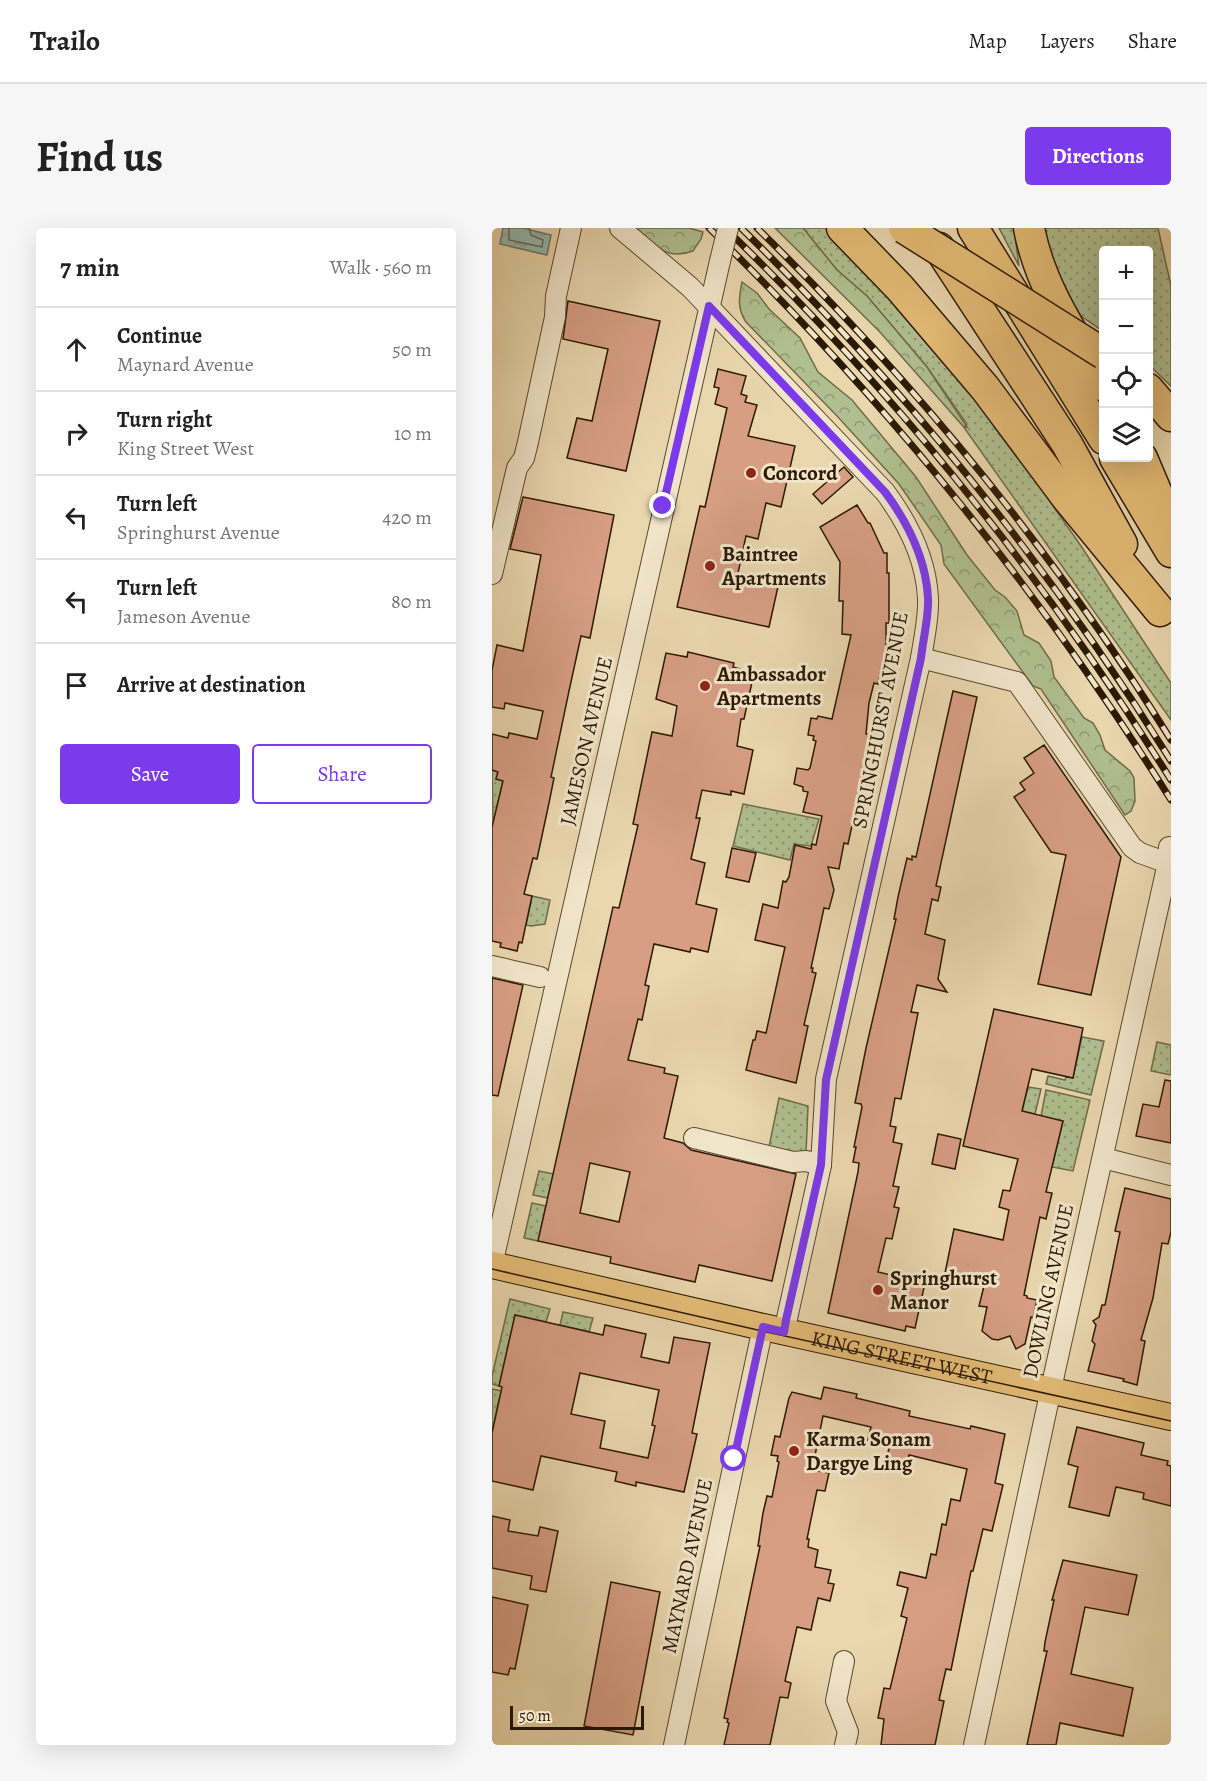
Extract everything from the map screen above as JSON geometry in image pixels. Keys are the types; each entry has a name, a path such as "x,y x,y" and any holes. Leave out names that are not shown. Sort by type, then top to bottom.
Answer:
{"highway":[{"path":"842,228 900,288 985,388 1067,498 1166,620"},
{"path":"904,228 1099,351"},
{"path":"926,228 1067,444 1166,620"},
{"path":"973,228 1099,431"},
{"path":"1029,228 1042,276 1099,378"},
{"path":"1153,394 1171,416"},
{"path":"1117,462 1171,552"},
{"path":"1144,462 1171,527"}],"main road":[{"name":"KING STREET WEST","path":"492,1265 1171,1417"}],"street":[{"path":"492,574 517,468 524,458 528,442 555,316 555,296 571,228"},
{"name":"SPRINGHURST AVENUE","path":"620,228 690,287 885,492 901,514 915,542 926,583 928,600 921,658 826,1080 821,1165 773,1329"},
{"name":"JAMESON AVENUE","path":"492,1265 728,228"},
{"name":"DOWLING AVENUE","path":"921,658 1017,682 1132,847 1140,853 1168,855 974,1745"},
{"path":"492,966 540,977"},
{"path":"694,1138 793,1162 806,1161 821,1165"},
{"path":"1102,1158 1171,1175"},
{"name":"MAYNARD AVENUE","path":"674,1745 773,1329"},
{"path":"844,1661 836,1701 848,1732 845,1745"}],"green space":[{"path":"636,228 689,228 703,232 693,251 675,254 662,250"},
{"path":"775,228 803,228 837,270 867,296 927,367 967,427 963,426 879,331"},
{"path":"803,228 827,228 842,241 938,352 1014,450 1081,546 1171,683 1171,720 963,426 965,428 967,424 927,367 867,296 837,270"},
{"path":"999,228 1014,228 1019,266"},
{"path":"1042,228 1158,228 1171,286 1171,386 1153,369 1153,246 1099,246 1099,328 1075,312 1055,273"},
{"path":"742,282 757,293 769,309 800,338 818,372 852,400 916,477 967,555 995,590 1005,597 1017,611 1024,635 1039,643 1051,661 1054,677 1084,718 1093,723 1105,750 1130,771 1134,778 1135,801 1131,811 1125,815 1041,689 1033,686 944,564 941,545 899,484 746,322 740,303"},
{"path":"492,770 498,772 496,779 503,781 493,823"},
{"path":"743,804 819,819 811,846 794,844 790,860 733,846"},
{"path":"532,896 550,900 545,924 526,925"},
{"path":"1082,1037 1104,1041 1091,1095 1046,1084 1048,1076 1065,1080 1066,1077 1073,1078"},
{"path":"1157,1042 1171,1045 1171,1075 1151,1071"},
{"path":"1028,1087 1041,1089 1035,1114 1022,1111"},
{"path":"1046,1090 1090,1100 1073,1171 1052,1167 1063,1121 1041,1116"},
{"path":"779,1098 808,1106 806,1153 769,1147"},
{"path":"539,1171 554,1174 548,1198 533,1195"},
{"path":"532,1203 546,1206 538,1241 524,1238"},
{"path":"510,1299 550,1309 546,1322 515,1315 499,1386 492,1384 492,1376"},
{"path":"563,1312 593,1318 589,1332 560,1325"},
{"path":"492,1389 507,1392 499,1399 492,1433"}],"water":[{"path":"503,228 523,228 551,235 547,255 500,244"}],"building":[{"path":"568,301 660,321 626,471 567,458 577,418 592,421 608,349 563,339"},
{"path":"718,369 746,376 741,394 747,396 745,402 757,405 748,436 795,446 781,507 766,503 758,539 746,536 738,573 779,582 769,627 677,607 700,506 705,507 727,408 715,404 719,388 714,387"},
{"path":"844,467 853,477 822,504 813,494"},
{"path":"523,497 614,515 590,638 581,636 551,777 554,778 537,859 533,858 524,894 532,896 522,943 519,942 517,951 500,947 501,943 492,941 492,827 503,781 496,779 498,772 492,770 492,734 508,738 509,733 537,739 543,711 505,703 504,709 492,707 492,670 497,645 523,651 541,555 510,549"},
{"path":"857,505 870,523 884,553 887,553 889,623 886,623 886,647 878,684 874,683 869,703 866,734 872,735 848,844 844,843 839,869 828,867 834,890 829,909 824,908 811,968 813,968 812,972 816,973 804,1025 808,1026 796,1083 746,1070 757,1031 766,1033 785,947 755,940 763,904 778,908 783,881 786,882 789,877 795,845 811,849 812,844 816,845 822,816 803,812 808,792 803,791 803,787 794,784 797,768 808,770 810,768 816,741 813,740 814,736 808,735 811,718 817,719 818,716 832,719 851,635 842,634 843,601 839,601 840,562 820,527"},
{"path":"688,652 734,663 733,667 754,673 744,719 741,719 737,746 753,750 744,794 731,791 731,795 702,790 696,818 700,818 691,859 705,863 696,904 717,909 708,952 691,948 690,952 654,944 645,985 649,986 642,1020 638,1019 628,1060 665,1068 664,1073 678,1076 664,1138 683,1143 691,1150 796,1174 772,1281 699,1265 695,1282 610,1263 611,1257 538,1241 613,907 619,908 638,825 633,824 652,732 672,736 677,706 656,699 666,653 687,657","holes":["590,1163 630,1172 619,1222 580,1213"]},
{"path":"953,691 977,697 936,886 941,887 938,901 932,899 925,934 945,940 938,979 947,992 917,985 911,1012 918,1013 901,1099 895,1098 890,1126 896,1127 893,1142 902,1144 893,1186 899,1187 894,1207 899,1208 892,1239 886,1238 878,1272 925,1283 915,1328 906,1326 905,1331 828,1313 858,1172 859,1163 853,1162 862,1107 861,1104 855,1103 866,1048 896,919 894,919 907,858 912,860 912,856 916,857"},
{"path":"1044,745 1121,857 1091,995 1038,984 1066,855 1051,852 1014,797 1025,790 1020,783 1034,773 1024,758"},
{"path":"732,848 756,853 749,882 726,877"},
{"path":"492,978 523,985 498,1096 492,1095"},
{"path":"994,1009 1083,1028 1073,1078 1032,1069 1022,1111 1063,1121 1046,1192 1052,1193 1046,1219 1040,1217 1024,1295 1037,1300 1025,1344 1016,1349 1010,1336 998,1340 992,1339 982,1331 987,1307 979,1306 985,1282 945,1273 954,1229 1003,1240 1009,1210 999,1207 1003,1190 1010,1191 1018,1159 963,1146"},
{"path":"1165,1080 1171,1081 1171,1143 1136,1136 1143,1104 1159,1107"},
{"path":"938,1134 961,1139 955,1169 932,1164"},
{"path":"1125,1188 1171,1199 1171,1232 1168,1244 1162,1243 1153,1298 1141,1340 1145,1341 1137,1385 1123,1381 1124,1379 1088,1371 1095,1344 1092,1341 1096,1325 1093,1321 1099,1317 1102,1305 1105,1305 1120,1232 1115,1231"},
{"path":"515,1315 603,1335 605,1325 646,1334 641,1357 669,1363 674,1337 710,1343 692,1433 697,1434 684,1492 636,1482 636,1486 615,1481 617,1472 541,1456 533,1490 492,1481 492,1433 502,1387 499,1386","holes":["580,1373 659,1390 652,1425 655,1426 648,1458 600,1448 605,1421 571,1414"]},
{"path":"824,1387 857,1394 856,1398 910,1411 909,1416 1005,1434 995,1483 1003,1485 992,1531 983,1529 973,1571 971,1571 951,1670 946,1669 939,1700 944,1701 935,1745 881,1745 884,1719 878,1718 884,1688 890,1689 907,1618 901,1616 908,1588 897,1585 900,1572 926,1578 931,1554 936,1555 942,1524 946,1525 951,1499 960,1501 967,1469 909,1455 908,1462 887,1458 889,1448 867,1442 871,1427 823,1416 812,1470 829,1473 825,1491 817,1490 807,1539 809,1539 808,1547 818,1550 815,1567 831,1570 828,1583 834,1584 830,1601 818,1598 811,1630 797,1627 785,1681 791,1683 788,1698 780,1697 770,1745 724,1745 729,1723 728,1719 724,1718 760,1546 758,1546 763,1513 767,1496 772,1497 779,1462 777,1461 778,1456 771,1455 775,1436 780,1437 792,1392 821,1399"},
{"path":"1077,1427 1144,1443 1141,1455 1168,1461 1167,1465 1171,1466 1171,1506 1143,1499 1144,1493 1116,1487 1109,1516 1069,1507 1078,1467 1068,1464"},
{"path":"492,1516 510,1520 508,1531 538,1536 540,1527 558,1531 546,1592 530,1589 532,1576 492,1568"},
{"path":"1063,1560 1137,1575 1128,1615 1085,1607 1071,1674 1133,1688 1123,1736 1060,1723 1056,1745 1027,1745 1047,1651 1044,1651 1054,1600 1052,1600"},
{"path":"611,1582 660,1592 633,1735 584,1726"},
{"path":"492,1597 528,1605 515,1669 510,1668 508,1675 492,1672"}],"tram line":[{"path":"492,1269 1171,1421"}],"railway":[{"path":"709,228 837,361 957,500 1068,647 1121,722 1171,800"},
{"path":"725,228 849,355 965,490 1072,632 1123,705 1171,780"},
{"path":"741,228 860,351 972,481 1076,618 1171,761"},
{"path":"757,228 872,346 979,471 1079,603 1171,740"}],"place":[{"name":"Concord","path":"751,473"},
{"name":"Baintree Apartments","path":"710,566"},
{"name":"Ambassador Apartments","path":"705,686"},
{"name":"Springhurst Manor","path":"878,1290"},
{"name":"Karma Sonam Dargye Ling","path":"794,1451"}],"route":[{"path":"663,506 709,306 725,326 885,492 901,514 915,542 922,563 928,600 921,658 826,1080 821,1165 784,1332 763,1327 734,1459"}]}
